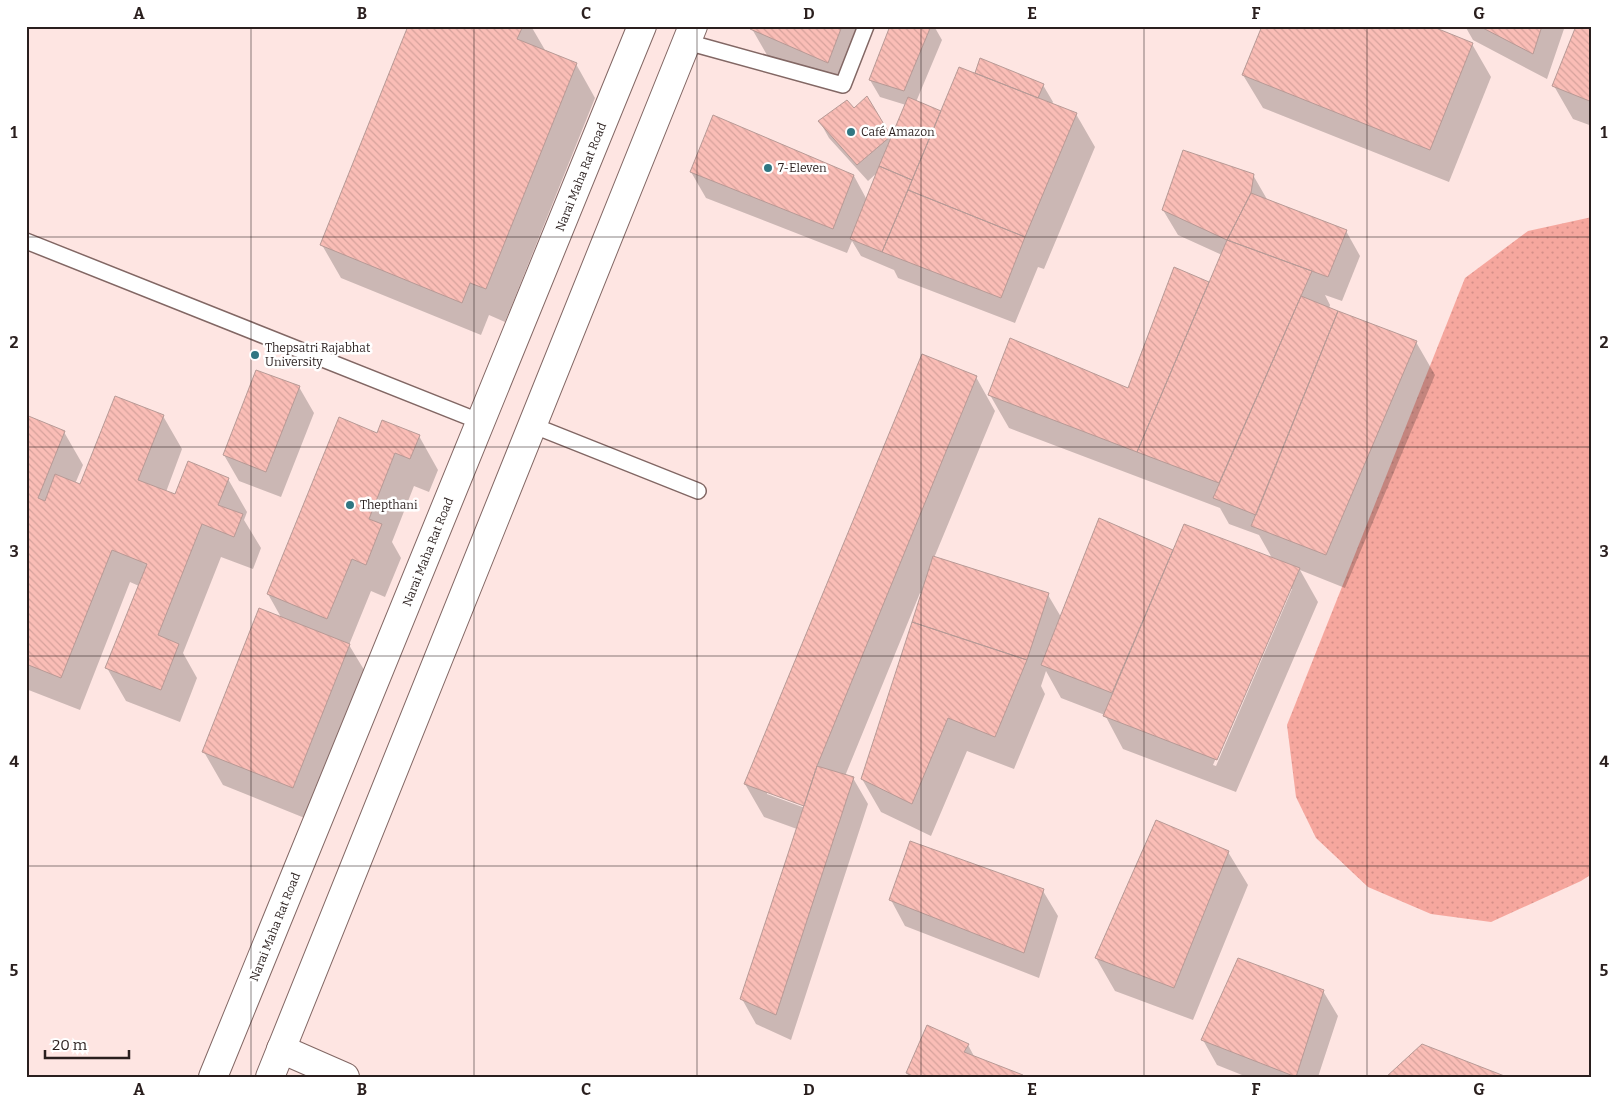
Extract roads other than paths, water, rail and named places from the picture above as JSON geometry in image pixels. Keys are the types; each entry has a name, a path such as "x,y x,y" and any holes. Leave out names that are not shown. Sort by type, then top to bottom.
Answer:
{"main road":[{"name":"Narai Maha Rat Road","path":"213,1077 642,26"},
{"path":"270,1077 690,34"},
{"path":"281,1049 345,1077"}],"lane":[{"path":"690,34 843,85 866,26"},
{"path":"26,241 481,422"},
{"path":"532,425 698,491"}],"place":[{"name":"Café Amazon","path":"851,132"},
{"name":"7-Eleven","path":"768,168"},
{"name":"Thepsatri Rajabhat University","path":"255,355"},
{"name":"Thepthani","path":"350,505"}]}
